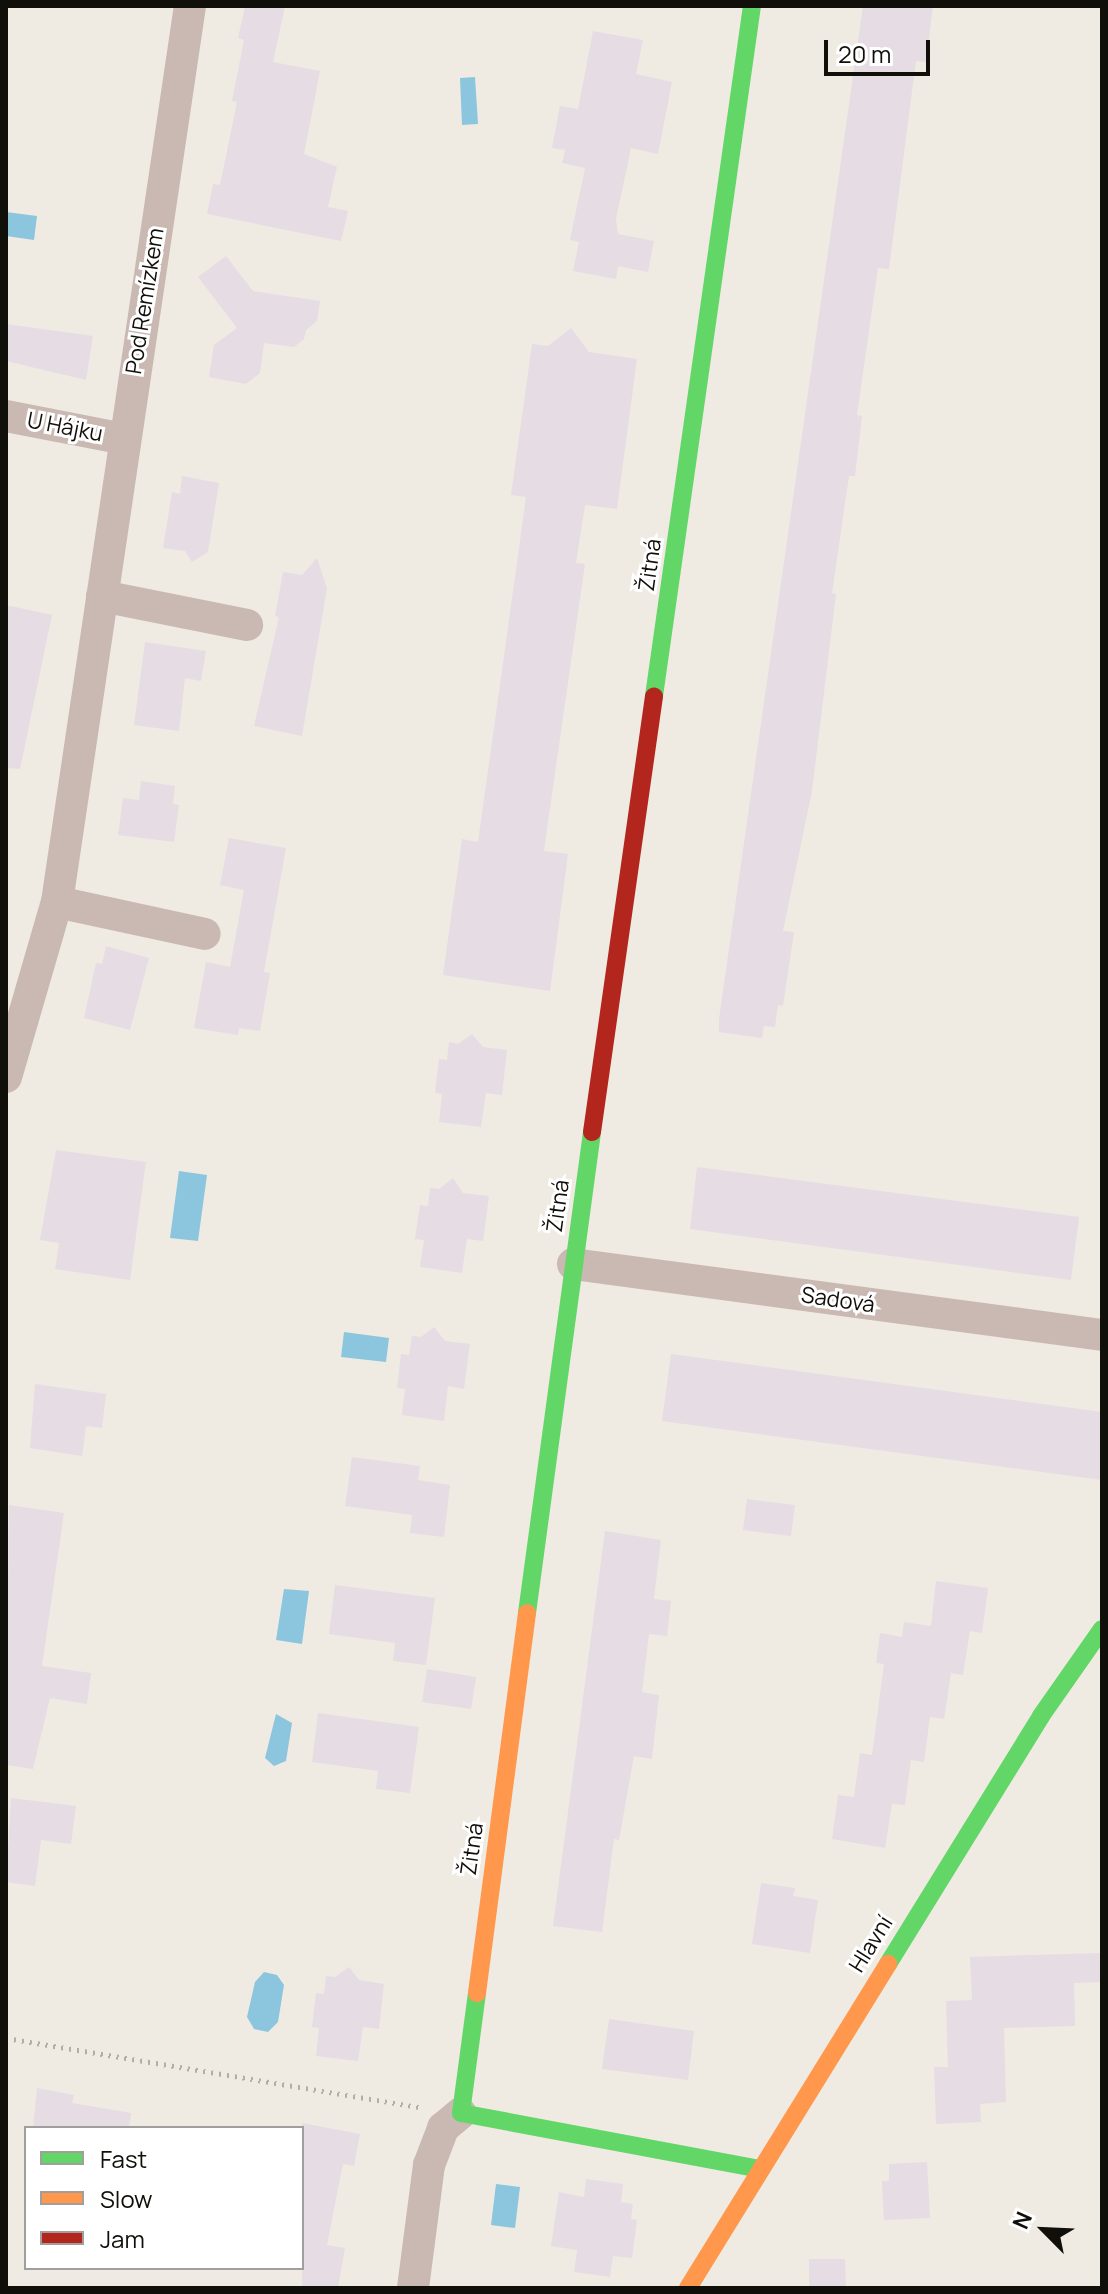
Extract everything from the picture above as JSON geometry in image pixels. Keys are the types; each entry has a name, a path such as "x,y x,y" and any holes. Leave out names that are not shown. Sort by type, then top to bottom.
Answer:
{"street":[{"name":"Pod Remízkem","path":"6,1077 57,902 190,6"},
{"name":"Žitná","path":"461,2113 573,1264 752,6"},
{"name":"U Hájku","path":"6,416 124,439"},
{"path":"102,596 247,625"},
{"path":"57,902 205,934"},
{"name":"Sadová","path":"573,1264 1102,1335"},
{"name":"Hlavní","path":"688,2288 1041,1716 1102,1629"},
{"path":"413,2288 429,2165 443,2128 461,2113 759,2169"}],"path":[{"path":"6,2038 461,2113"}],"water":[{"path":"475,77 478,124 462,125 460,78"},
{"path":"6,212 37,216 34,240 6,236"},
{"path":"179,1171 207,1175 198,1241 170,1238"},
{"path":"344,1332 389,1338 386,1362 341,1357"},
{"path":"284,1589 309,1591 302,1644 276,1640"},
{"path":"276,1714 292,1723 286,1761 274,1766 265,1758"},
{"path":"264,1972 277,1975 284,1985 278,2022 268,2032 254,2029 247,2017 255,1982"},
{"path":"496,2184 520,2187 515,2228 491,2225"}],"building":[{"path":"245,6 285,6 273,62 320,71 304,154 337,167 328,207 348,211 341,241 207,214 213,184 220,185 237,102 232,101 244,40 238,38"},
{"path":"863,6 933,6 926,62 916,61 889,269 878,268 857,415 862,416 855,476 849,476 832,593 836,594 812,791 783,931 794,932 783,1006 778,1005 775,1027 764,1026 762,1038 719,1032 719,1019"},
{"path":"593,31 643,40 636,74 672,82 658,154 631,148 616,219 618,234 654,241 648,272 618,266 616,279 573,271 579,242 570,240 585,168 562,163 565,150 552,148 560,106 578,109"},
{"path":"226,256 253,291 320,301 317,321 294,347 264,343 260,373 246,384 209,377 214,345 237,328 198,277"},
{"path":"6,324 93,336 86,380 6,361"},
{"path":"571,328 589,352 637,359 617,509 585,505 576,563 585,564 544,851 568,854 550,991 443,975 462,839 478,842 526,497 511,495 532,344 548,346"},
{"path":"182,476 219,483 208,552 192,562 185,551 163,548 172,492 180,494"},
{"path":"317,558 327,588 302,736 254,726 279,617 275,616 283,572 302,575"},
{"path":"6,605 52,615 20,769 6,768"},
{"path":"145,642 206,651 201,681 185,678 179,731 134,725"},
{"path":"141,781 175,786 173,804 179,805 174,842 118,835 123,798 139,800"},
{"path":"229,838 286,848 264,972 270,973 260,1031 239,1028 238,1035 194,1028 206,962 230,967 244,890 220,885"},
{"path":"106,946 149,958 130,1030 84,1018 96,963 102,964"},
{"path":"472,1034 483,1047 507,1050 502,1095 486,1093 481,1127 439,1122 442,1094 435,1093 439,1059 447,1060 449,1042 458,1044"},
{"path":"56,1150 146,1162 130,1280 55,1269 59,1243 40,1240"},
{"path":"697,1167 1079,1217 1071,1280 690,1229"},
{"path":"453,1178 463,1193 489,1196 483,1241 467,1239 462,1273 420,1267 424,1240 415,1239 420,1205 428,1206 430,1188 439,1189"},
{"path":"434,1327 445,1341 470,1344 464,1389 448,1386 444,1421 402,1415 405,1389 397,1388 401,1354 409,1355 412,1336 421,1337"},
{"path":"671,1354 1102,1412 1102,1480 662,1421"},
{"path":"35,1384 106,1394 102,1428 86,1426 82,1456 30,1448"},
{"path":"352,1457 420,1466 418,1480 450,1485 444,1537 410,1533 412,1515 345,1506"},
{"path":"747,1499 795,1505 791,1536 743,1530"},
{"path":"9,1505 64,1513 42,1666 91,1673 87,1704 50,1698 33,1769 6,1765"},
{"path":"605,1531 661,1540 654,1599 671,1601 667,1636 649,1634 642,1692 659,1695 652,1759 634,1756 619,1840 614,1839 602,1932 553,1926"},
{"path":"936,1581 988,1588 982,1633 970,1631 963,1675 951,1673 944,1719 930,1717 924,1762 911,1760 905,1805 892,1804 885,1848 832,1839 838,1795 854,1797 860,1753 872,1755 884,1664 876,1663 880,1633 902,1637 904,1622 931,1626"},
{"path":"335,1585 435,1598 426,1665 393,1661 395,1643 329,1634"},
{"path":"427,1669 476,1677 471,1709 422,1702"},
{"path":"318,1713 419,1727 410,1793 376,1789 378,1771 312,1762"},
{"path":"11,1798 76,1806 71,1844 41,1840 35,1886 6,1882"},
{"path":"761,1883 795,1888 793,1896 818,1900 810,1953 752,1944"},
{"path":"1102,1953 1102,1982 1074,1983 1075,2026 1004,2028 1006,2102 980,2104 981,2122 936,2124 934,2067 948,2067 946,2001 972,2000 970,1957"},
{"path":"349,1967 359,1980 384,1984 379,2029 363,2027 358,2061 316,2056 319,2028 312,2027 316,1993 324,1994 326,1976 335,1977"},
{"path":"609,2019 694,2031 688,2080 602,2069"},
{"path":"37,2088 74,2095 72,2103 131,2113 129,2126 33,2126"},
{"path":"302,2123 360,2134 354,2166 343,2164 327,2245 345,2248 338,2288 302,2288"},
{"path":"927,2162 930,2218 884,2220 882,2181 889,2181 889,2164"},
{"path":"586,2179 623,2184 621,2202 633,2204 631,2219 637,2220 632,2258 613,2256 610,2277 574,2272 577,2250 551,2246 559,2192 584,2197"},
{"path":"809,2259 845,2259 846,2288 809,2288"}],"traffic: fast":[{"path":"654,696 752,6"},
{"path":"527,1613 592,1132"},
{"path":"888,1964 1041,1716 1102,1629"},
{"path":"477,1993 461,2113 759,2169"}],"traffic: slow":[{"path":"477,1993 527,1613"},
{"path":"688,2288 888,1964"}],"traffic: jam":[{"path":"592,1132 654,696"}]}
